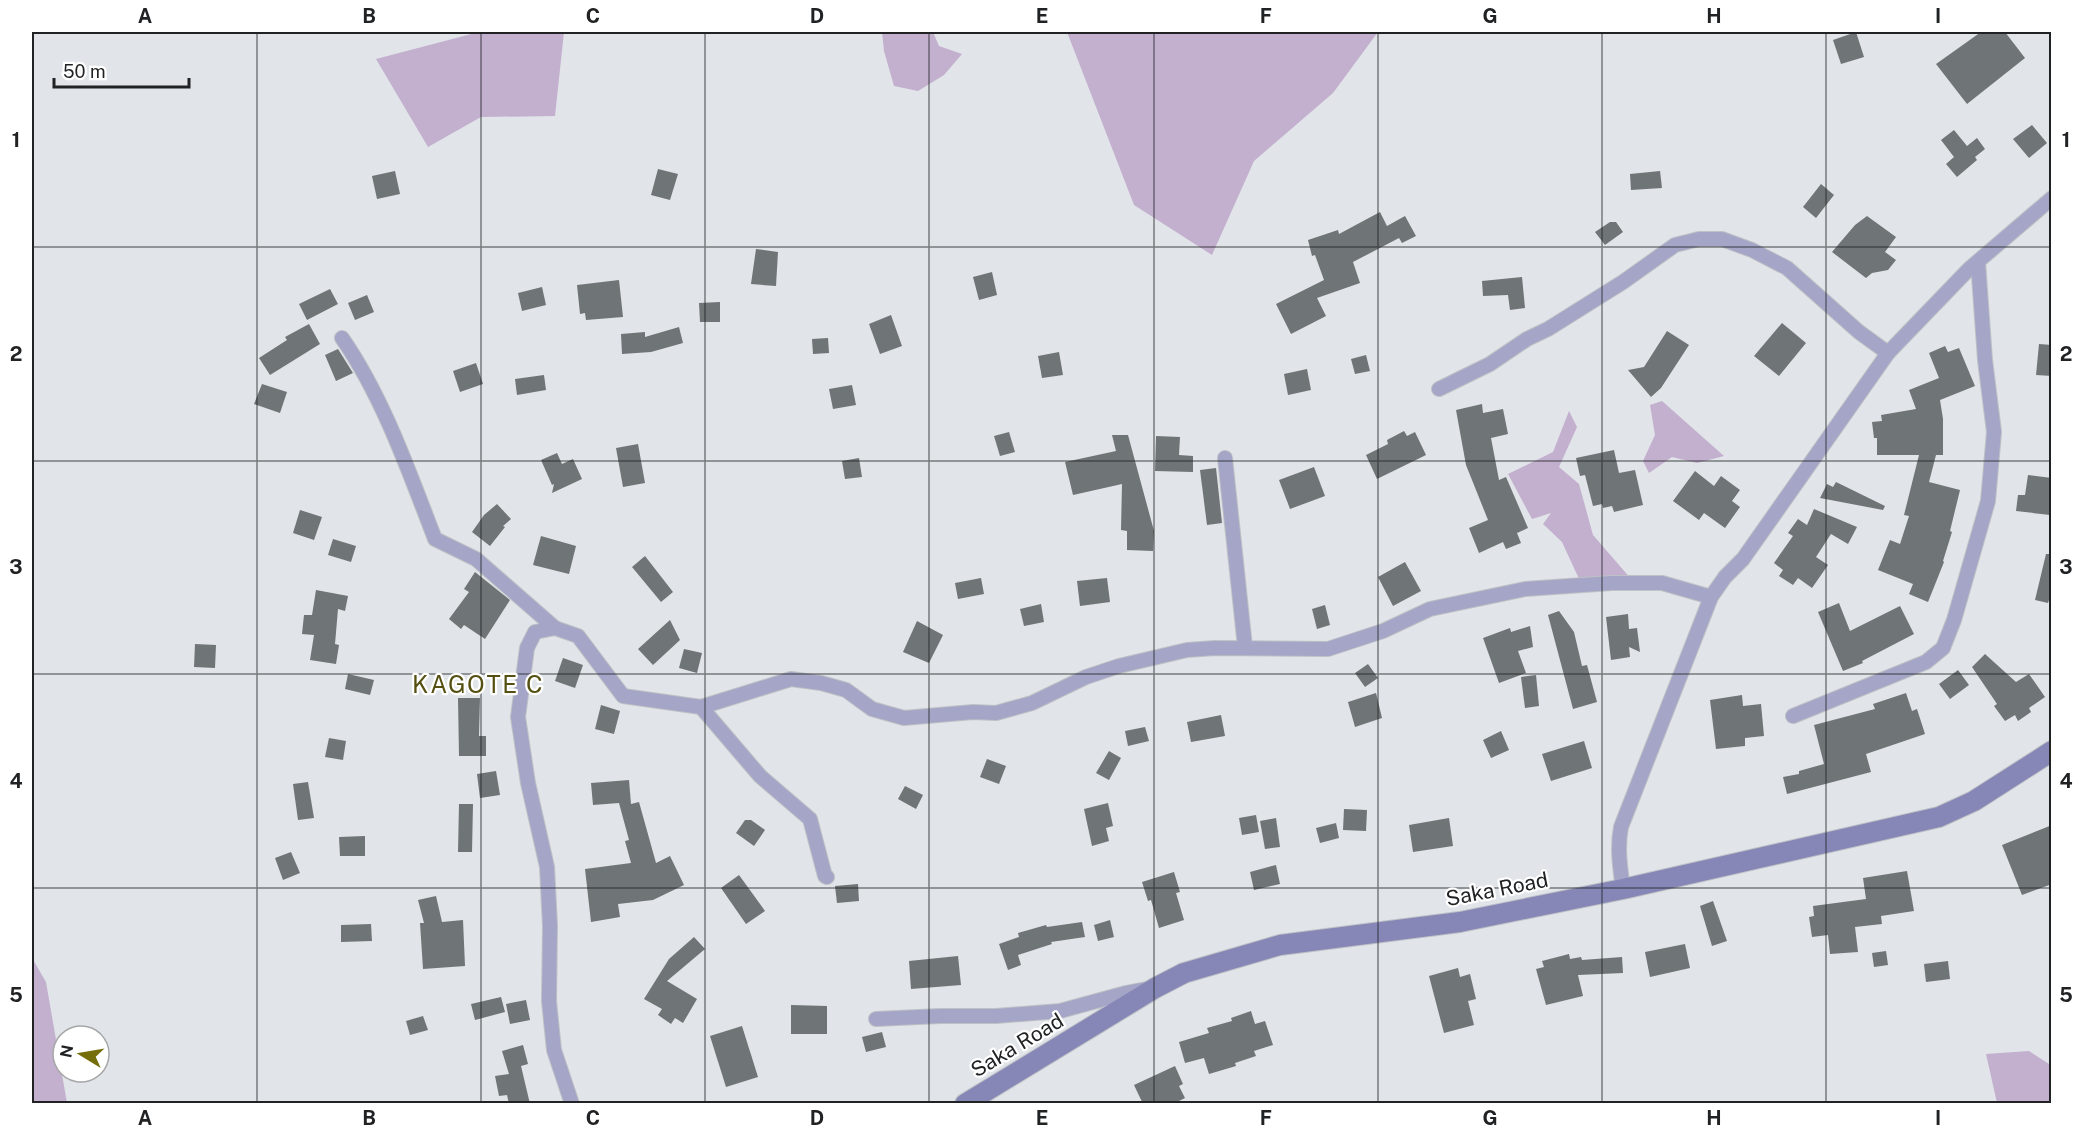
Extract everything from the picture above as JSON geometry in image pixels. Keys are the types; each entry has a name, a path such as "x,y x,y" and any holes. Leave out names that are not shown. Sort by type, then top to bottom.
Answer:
{"main road":[{"name":"Saka Road","path":"965,1104 1155,988 1184,973 1280,945 1460,922 1623,889 1939,817 1974,801 2052,751"}],"street":[{"path":"1623,889 1618,859 1621,827 1711,597 1725,577 1743,559 1888,353 1978,262 2052,198"},
{"path":"1439,389 1490,364 1527,339 1548,329 1623,282 1675,245 1700,239 1722,239 1752,250 1787,268 1859,332 1888,353"},
{"path":"1793,716 1926,662 1943,648 1954,620 1988,501 1992,463 1994,432 1985,360 1978,262"},
{"path":"342,338 383,414 407,465 435,538 476,559 555,628 578,636 623,696 701,707 791,679 821,683 846,690 872,708 904,718 973,712 996,713 1032,703 1086,677 1119,666 1187,650 1245,647 1328,649 1383,631 1445,604 1525,589 1612,583 1662,583 1711,597"},
{"path":"1225,458 1245,647"},
{"path":"555,628 535,632 527,648 518,717 528,783 547,867 550,926 549,1001 554,1050 572,1104"},
{"path":"701,707 760,776 810,819 827,877"},
{"path":"876,1019 996,1016 1060,1011 1126,993 1155,988"}],"shaded area":[{"path":"479,32 564,32 555,116 481,117 428,147 376,59"},
{"path":"882,32 933,32 939,46 962,54 944,75 918,91 894,86 884,51"},
{"path":"1067,32 1378,32 1333,93 1254,161 1212,255 1134,205"},
{"path":"1662,401 1724,456 1697,463 1672,457 1649,473 1643,461 1655,435 1650,405"},
{"path":"1569,411 1577,427 1559,467 1579,484 1593,535 1632,580 1580,581 1562,542 1543,524 1551,513 1532,519 1508,474 1553,452"},
{"path":"32,958 46,982 53,1024 51,1024 51,1084 64,1084 67,1103 32,1103"},
{"path":"2029,1051 2051,1064 2051,1103 1997,1103 1986,1054"}],"building":[{"path":"1856,32 1864,57 1841,64 1833,40"},
{"path":"1981,32 2005,32 2025,58 1967,104 1936,64"},
{"path":"2032,125 2047,143 2029,158 2013,139"},
{"path":"1954,130 1967,146 1977,138 1985,149 1975,157 1977,160 1957,177 1946,164 1954,157 1941,140"},
{"path":"658,169 678,174 670,200 651,195"},
{"path":"395,171 400,194 377,199 372,176"},
{"path":"1660,171 1662,188 1631,190 1630,174"},
{"path":"1821,184 1834,195 1816,218 1803,207"},
{"path":"1380,212 1387,226 1405,216 1416,236 1402,243 1399,238 1353,262 1360,283 1317,298 1326,316 1291,334 1276,304 1324,280 1315,255 1312,256 1308,240 1338,230 1339,234"},
{"path":"1867,216 1896,237 1885,252 1896,260 1888,270 1872,273 1866,278 1832,252 1855,225"},
{"path":"1610,222 1616,222 1623,232 1605,245 1595,232"},
{"path":"756,249 778,252 776,286 751,284"},
{"path":"992,272 997,295 979,300 973,277"},
{"path":"1522,277 1525,308 1510,310 1508,295 1483,296 1482,281"},
{"path":"619,280 623,317 586,320 585,313 580,314 577,285"},
{"path":"542,287 546,305 522,311 518,293"},
{"path":"330,289 338,304 307,320 299,304"},
{"path":"367,295 374,312 355,320 348,303"},
{"path":"720,302 720,322 700,322 699,303"},
{"path":"891,315 902,346 880,354 869,324"},
{"path":"1782,323 1806,343 1779,376 1754,356"},
{"path":"309,324 320,344 270,375 259,358 287,340 285,337"},
{"path":"679,327 683,343 651,352 622,354 621,334 645,332 645,337"},
{"path":"1667,331 1689,345 1661,388 1651,397 1628,370 1644,367"},
{"path":"828,338 829,353 813,354 812,339"},
{"path":"2039,344 2052,345 2052,376 2036,375"},
{"path":"1945,346 1948,352 1959,348 1975,386 1940,400 1943,419 1943,455 1936,455 1929,482 1960,490 1944,562 1928,602 1909,594 1913,584 1878,570 1890,540 1900,544 1909,516 1904,515 1919,455 1877,455 1877,438 1874,438 1872,422 1882,421 1881,415 1916,409 1909,390 1939,378 1929,353"},
{"path":"338,349 353,373 336,381 325,355"},
{"path":"1059,352 1063,375 1042,378 1038,356"},
{"path":"1366,355 1370,371 1355,374 1351,359"},
{"path":"476,363 483,384 460,392 453,371"},
{"path":"1307,369 1311,390 1288,395 1284,374"},
{"path":"544,375 546,390 517,395 515,379"},
{"path":"262,384 287,392 280,413 254,404"},
{"path":"852,385 856,405 833,409 829,389"},
{"path":"1482,404 1483,413 1503,409 1508,434 1491,438 1499,480 1506,477 1528,528 1517,533 1521,543 1506,549 1503,542 1479,553 1469,528 1488,520 1466,465 1456,410"},
{"path":"1404,431 1407,436 1415,432 1426,455 1377,479 1366,455 1388,444 1387,440"},
{"path":"1009,432 1015,452 1000,456 994,436"},
{"path":"1112,435 1128,435 1154,531 1153,551 1127,550 1127,531 1121,530 1122,484 1073,495 1065,462 1116,451"},
{"path":"1156,436 1180,437 1179,455 1193,456 1193,472 1155,471"},
{"path":"638,444 645,483 623,487 616,448"},
{"path":"1614,450 1619,473 1635,470 1643,505 1614,512 1612,506 1603,508 1602,504 1593,506 1585,475 1580,476 1576,458"},
{"path":"557,453 562,464 573,459 582,479 552,493 554,484 552,485 541,460"},
{"path":"859,458 862,477 845,479 842,461"},
{"path":"1314,467 1325,496 1290,509 1279,480"},
{"path":"1216,468 1222,523 1207,525 1200,470"},
{"path":"1695,471 1714,486 1721,476 1740,490 1732,501 1740,507 1725,528 1704,513 1699,520 1673,501"},
{"path":"2028,475 2052,478 2050,515 2016,511 2018,495 2025,495"},
{"path":"1836,482 1885,506 1883,510 1820,498 1827,484 1833,487"},
{"path":"497,504 511,519 503,526 505,527 490,546 472,532 484,515"},
{"path":"1814,509 1857,527 1848,544 1831,534 1816,557 1828,565 1812,588 1798,578 1793,585 1779,576 1783,570 1774,563 1793,536 1788,533 1798,519 1807,525"},
{"path":"300,510 322,517 314,540 293,533"},
{"path":"541,536 576,546 569,574 533,565"},
{"path":"333,539 356,546 351,562 328,555"},
{"path":"2046,554 2052,554 2052,591 2048,603 2035,600"},
{"path":"645,556 673,592 661,602 632,567"},
{"path":"1405,562 1421,591 1393,606 1378,577"},
{"path":"475,572 510,600 485,639 464,625 461,629 449,619 469,592 464,589"},
{"path":"981,578 984,594 958,599 955,583"},
{"path":"1107,578 1110,602 1080,606 1077,581"},
{"path":"316,590 348,596 345,611 338,609 335,644 339,645 336,664 310,660 314,635 302,634 304,615 312,615"},
{"path":"1839,603 1850,631 1900,606 1914,634 1862,661 1863,663 1843,671 1818,612"},
{"path":"1041,604 1044,622 1024,626 1020,609"},
{"path":"1325,605 1330,625 1317,629 1312,609"},
{"path":"1559,611 1574,632 1582,666 1587,665 1597,702 1573,709 1548,615"},
{"path":"1628,614 1629,629 1637,628 1640,652 1629,647 1630,657 1611,660 1606,617"},
{"path":"670,620 680,640 653,665 638,649"},
{"path":"917,621 943,635 929,663 903,652"},
{"path":"1530,626 1533,647 1518,651 1526,673 1499,683 1483,638 1510,628 1511,632"},
{"path":"195,644 216,645 215,668 194,667"},
{"path":"684,649 702,653 697,673 679,668"},
{"path":"1985,654 2016,682 2029,674 2045,697 2029,708 2031,712 2018,721 2015,715 2005,721 1994,706 1997,704 1972,667"},
{"path":"563,658 583,665 575,688 555,681"},
{"path":"1368,664 1378,678 1365,687 1355,673"},
{"path":"1958,670 1969,685 1950,699 1939,684"},
{"path":"348,674 374,680 370,695 345,689"},
{"path":"1536,675 1539,706 1525,708 1521,677"},
{"path":"1376,693 1382,718 1355,727 1348,702"},
{"path":"1906,693 1912,711 1917,709 1925,734 1866,754 1871,772 1787,794 1783,777 1799,774 1799,771 1824,764 1814,725 1875,709 1873,704"},
{"path":"1742,695 1743,706 1761,704 1764,736 1745,738 1745,746 1716,749 1710,700"},
{"path":"458,698 480,698 479,736 486,736 486,756 459,756"},
{"path":"601,705 620,711 614,734 595,729"},
{"path":"1221,715 1225,736 1191,742 1187,722"},
{"path":"1145,727 1149,741 1128,746 1125,731"},
{"path":"1501,731 1509,750 1491,758 1483,740"},
{"path":"329,738 346,741 343,760 325,757"},
{"path":"1584,741 1592,768 1551,781 1542,754"},
{"path":"1109,751 1121,758 1109,780 1096,773"},
{"path":"987,759 1006,766 999,784 980,777"},
{"path":"496,771 500,795 480,798 477,774"},
{"path":"629,780 631,804 639,802 656,863 670,856 684,885 653,900 618,904 620,917 591,922 585,869 631,863 625,841 629,840 619,803 593,805 591,783"},
{"path":"308,782 314,818 298,820 293,784"},
{"path":"905,786 923,795 916,809 898,799"},
{"path":"1108,803 1113,826 1106,828 1109,841 1092,846 1084,809"},
{"path":"459,804 473,804 472,852 458,852"},
{"path":"1344,809 1367,810 1366,831 1343,830"},
{"path":"1256,815 1259,832 1242,835 1239,818"},
{"path":"1276,818 1280,847 1265,849 1260,821"},
{"path":"1449,818 1453,846 1413,852 1409,825"},
{"path":"745,820 751,820 765,830 754,846 736,833"},
{"path":"1336,823 1339,838 1320,843 1316,828"},
{"path":"2052,825 2052,884 2022,895 2002,845"},
{"path":"365,836 365,856 340,856 339,837"},
{"path":"291,852 300,873 283,880 275,858"},
{"path":"1276,865 1280,884 1254,890 1250,872"},
{"path":"1907,871 1914,911 1881,916 1882,924 1855,927 1858,952 1830,954 1828,935 1812,937 1809,917 1814,916 1813,906 1866,899 1863,878"},
{"path":"1174,872 1180,892 1176,893 1184,920 1159,928 1151,900 1148,901 1142,882"},
{"path":"739,875 765,911 746,924 721,888"},
{"path":"858,884 859,901 837,903 835,886"},
{"path":"436,896 442,922 463,920 465,966 423,969 420,923 424,923 418,900"},
{"path":"1713,901 1727,941 1712,946 1700,906"},
{"path":"1110,920 1114,937 1098,941 1094,925"},
{"path":"1082,922 1085,937 1051,942 1052,944 1018,955 1021,965 1008,970 999,944 1019,937 1018,933 1046,925 1047,927"},
{"path":"371,924 372,941 341,942 341,925"},
{"path":"694,937 705,949 667,981 697,999 683,1023 675,1018 671,1024 658,1015 662,1009 644,999 669,959"},
{"path":"1685,944 1690,968 1650,977 1645,952"},
{"path":"1886,951 1888,965 1874,967 1872,953"},
{"path":"1569,954 1570,959 1581,957 1582,960 1622,957 1623,973 1578,975 1583,996 1546,1005 1536,969 1544,967 1542,961"},
{"path":"958,956 961,985 911,989 909,961"},
{"path":"1948,961 1950,979 1926,982 1924,964"},
{"path":"1458,968 1460,977 1470,974 1476,999 1468,1001 1474,1025 1444,1033 1429,976"},
{"path":"501,997 505,1012 475,1020 471,1004"},
{"path":"526,1000 530,1020 510,1024 506,1004"},
{"path":"791,1005 827,1006 827,1034 791,1034"},
{"path":"1251,1011 1255,1024 1265,1021 1273,1045 1254,1051 1256,1056 1235,1063 1236,1066 1209,1074 1204,1058 1185,1063 1179,1042 1209,1033 1207,1028 1232,1021 1231,1018"},
{"path":"423,1016 428,1030 410,1035 406,1021"},
{"path":"742,1026 758,1077 726,1087 710,1036"},
{"path":"882,1032 886,1047 866,1052 862,1037"},
{"path":"523,1045 528,1064 521,1066 530,1104 509,1104 507,1095 499,1096 495,1076 509,1074 502,1051"},
{"path":"1175,1066 1183,1084 1179,1086 1185,1098 1173,1104 1143,1104 1134,1085"}],"district":[{"name":"KAGOTE C","path":"478,684"}]}
